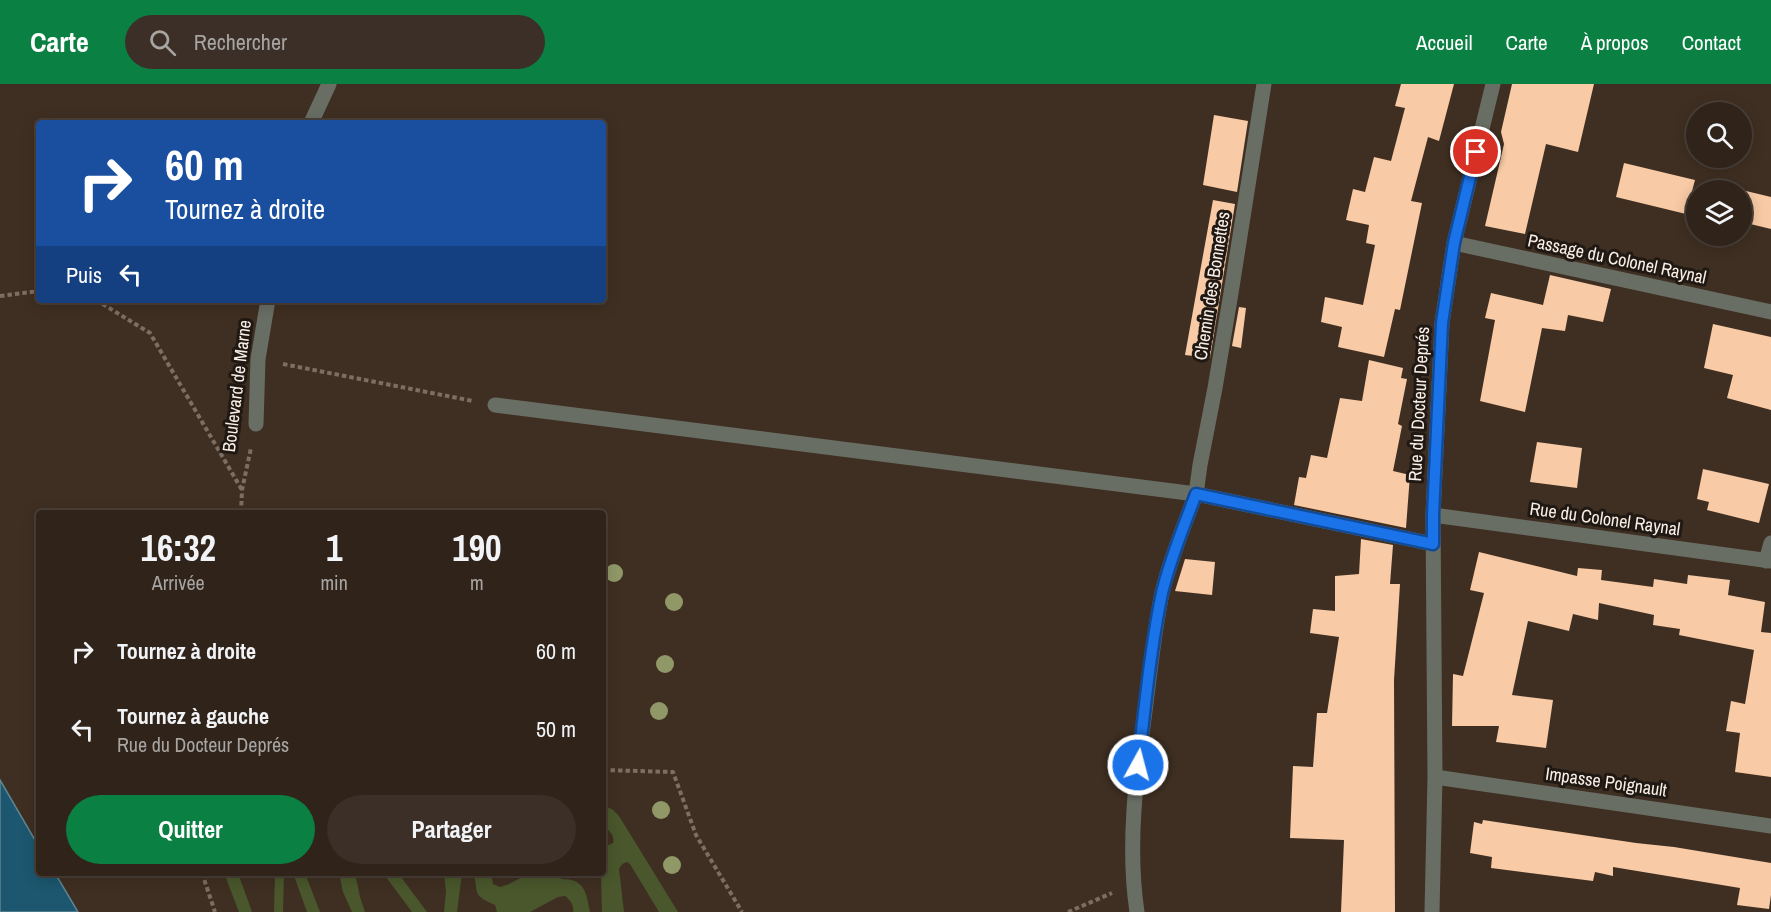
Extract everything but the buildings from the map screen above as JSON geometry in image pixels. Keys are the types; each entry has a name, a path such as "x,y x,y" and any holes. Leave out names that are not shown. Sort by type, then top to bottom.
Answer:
{"street":[{"path":"312,120 329,84"},
{"name":"Chemin des Bonnettes","path":"1137,912 1132,884 1135,787 1154,638 1162,592 1196,494 1264,84"},
{"name":"Rue du Docteur Deprés","path":"1433,544 1442,323 1454,243 1493,84"},
{"name":"Passage du Colonel Raynal","path":"1454,243 1771,312"},
{"name":"Boulevard de Marne","path":"256,424 258,359 267,303"},
{"path":"495,405 1196,494 1433,544 1435,777 1432,912"},
{"name":"Rue du Colonel Raynal","path":"1433,515 1769,561"},
{"path":"1769,561 1771,543"},
{"name":"Impasse Poignault","path":"1435,777 1771,826"}],"path":[{"path":"0,296 36,291"},
{"path":"101,303 150,333 242,490"},
{"path":"258,359 495,405"},
{"name":"Boulevard de Marne","path":"241,510 242,490 256,424"},
{"path":"606,770 673,772 696,835 742,912"},
{"path":"203,876 214,912"},
{"path":"1068,912 1132,884"}],"green space":[{"path":"606,807 619,816 678,912 659,912 627,862 619,869 624,912 602,912 601,876 606,876 606,844 613,843 611,833 607,829"},
{"path":"225,876 239,876 252,912 239,912"},
{"path":"275,876 284,876 283,912 274,912"},
{"path":"294,876 306,876 320,912 307,912"},
{"path":"340,876 356,876 365,912 352,912 343,892"},
{"path":"385,876 400,876 427,912 412,912"},
{"path":"444,876 462,876 457,912 444,912 446,891"},
{"path":"475,876 492,876 493,884 500,887 524,876 559,876 561,879 580,884 587,898 590,912 573,912 571,902 565,896 558,897 530,912 497,912 495,905 483,899 477,890"}],"water":[{"path":"0,780 36,842 36,876 57,876 78,912 0,912"}],"route":[{"path":"1138,765 1162,592 1196,494 1433,544 1442,323 1454,243 1476,152"}]}
